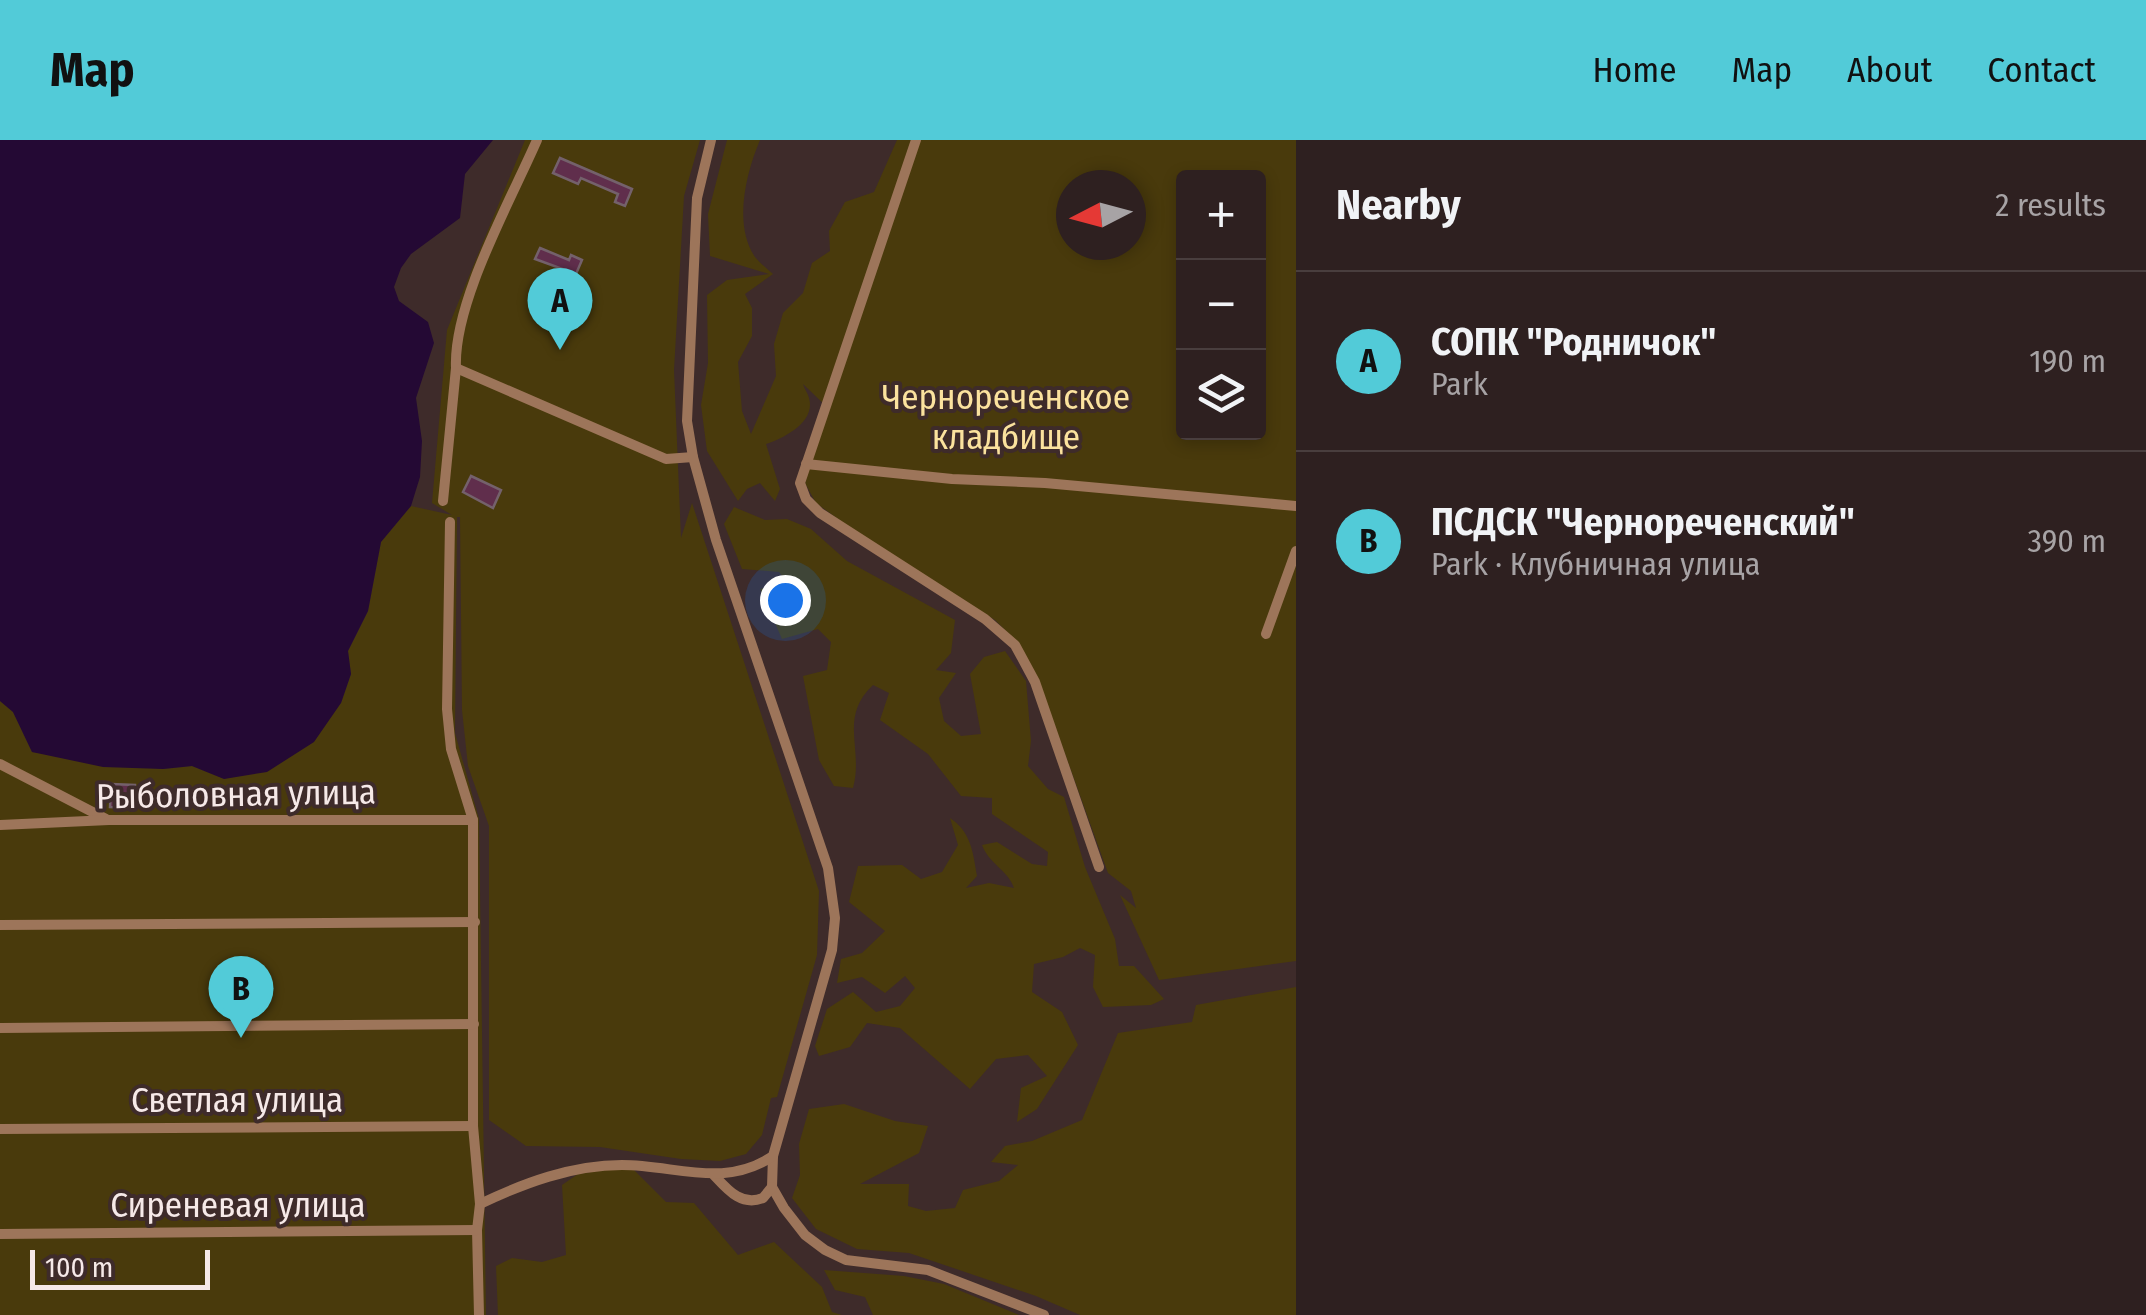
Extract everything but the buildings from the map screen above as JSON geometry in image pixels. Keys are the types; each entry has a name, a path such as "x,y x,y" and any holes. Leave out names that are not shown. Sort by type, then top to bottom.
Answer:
{"street":[{"path":"443,501 455,348 468,296 537,140"},
{"path":"711,140 697,198 687,421 693,457 722,556 828,868 835,918 832,950 773,1156 772,1186 805,1235 846,1260 928,1270 1044,1315"},
{"path":"916,140 800,483 806,499 820,513 985,619 1015,645 1035,682 1099,867"},
{"path":"456,368 666,459 693,457"},
{"path":"806,464 1296,506"},
{"path":"450,522 447,710 451,749 473,820 479,1315"},
{"path":"1266,634 1296,551"},
{"path":"0,764 109,820"},
{"name":"Рыболовная улица","path":"0,825 109,820 473,820"},
{"path":"0,925 475,922"},
{"path":"0,1028 474,1024"},
{"name":"Светлая улица","path":"0,1130 474,1126"},
{"path":"480,1204 524,1184 596,1166 740,1173 773,1156"},
{"path":"712,1173 744,1201 763,1198 772,1186"},
{"name":"Сиреневая улица","path":"0,1234 476,1230"}],"green space":[{"path":"525,140 700,140 684,196 674,370 681,538 692,503 819,891 817,955 777,1097 771,1098 762,1135 746,1154 720,1161 681,1159 600,1147 526,1146 489,1120 489,826 468,766 462,710 457,517 455,733 479,819 486,1315 0,1315 0,701 13,712 32,752 163,769 192,766 225,779 341,703 351,674 348,651 368,611 381,542 411,506 452,515 432,503 447,330"},
{"name":"Чернореченское кладбище","path":"727,140 760,140 746,183 743,215 748,244 773,274 745,294 752,308 752,336 738,362 742,411 751,434 776,376 774,344 783,313 803,293 812,263 830,251 829,231 845,202 874,192 897,140 1296,140 1296,961 1159,980 1120,895 1136,908 1131,891 1108,873 1038,679 1019,644 995,620 874,545 816,503 805,483 828,408 803,384 809,398 808,414 789,433 766,444 780,489 775,501 760,483 747,489 738,501 707,451 701,405 708,363 707,295 727,280 769,274 710,256 708,214"},
{"path":"734,507 765,520 787,519 811,529 847,561 955,620 951,653 936,670 956,673 939,698 944,721 961,736 981,734 970,674 984,657 1005,651 1026,681 1031,741 1028,766 1048,789 1064,797 1085,867 1115,939 1119,966 1134,966 1164,999 1151,1005 1103,1007 1093,987 1095,955 1080,948 1034,964 1032,992 1062,1012 1078,1045 1037,1109 1017,1122 1021,1088 1047,1076 1028,1055 996,1059 970,1089 900,1028 867,1023 850,1047 819,1056 815,1046 827,1009 853,992 876,1012 900,1006 915,988 905,976 885,993 862,977 837,983 841,959 862,953 885,931 849,902 858,866 902,865 921,879 942,872 958,845 950,818 967,836 972,851 977,876 966,888 989,883 1014,888 982,845 997,842 1032,864 1047,866 1048,852 992,814 992,798 961,796 928,754 880,720 889,693 873,685 863,697 854,722 853,788 834,786 819,760 803,676 827,670 831,642 818,629 782,639 760,589 787,582 779,572 742,569 724,524"},
{"path":"1296,987 1296,1315 1080,1315 909,1253 857,1249 816,1229 792,1198 800,1175 799,1144 809,1109 844,1104 895,1121 928,1126 919,1153 860,1184 909,1184 908,1206 926,1211 955,1208 963,1190 999,1181 1018,1165 991,1162 1005,1146 1032,1141 1082,1120 1118,1033 1192,1022 1196,1005"},
{"path":"634,1170 666,1202 694,1203 738,1255 774,1242 822,1287 832,1312 842,1315 498,1315 496,1266 512,1258 542,1262 566,1255 562,1185 578,1174"},
{"path":"824,1270 904,1276 944,1284 1019,1315 873,1315 865,1297 835,1290"}],"shaded area":[{"path":"0,140 493,140 465,174 460,218 411,254 394,287 399,301 428,322 434,343 416,398 422,441 420,477 411,506 381,542 368,611 348,651 351,674 341,703 314,742 267,772 224,779 192,766 103,767 32,752 13,712 0,701"}],"place":[{"name":"СОПК \"Родничок\"","path":"560,350"},
{"name":"ПСДСК \"Чернореченский\"","path":"241,1038"}]}
